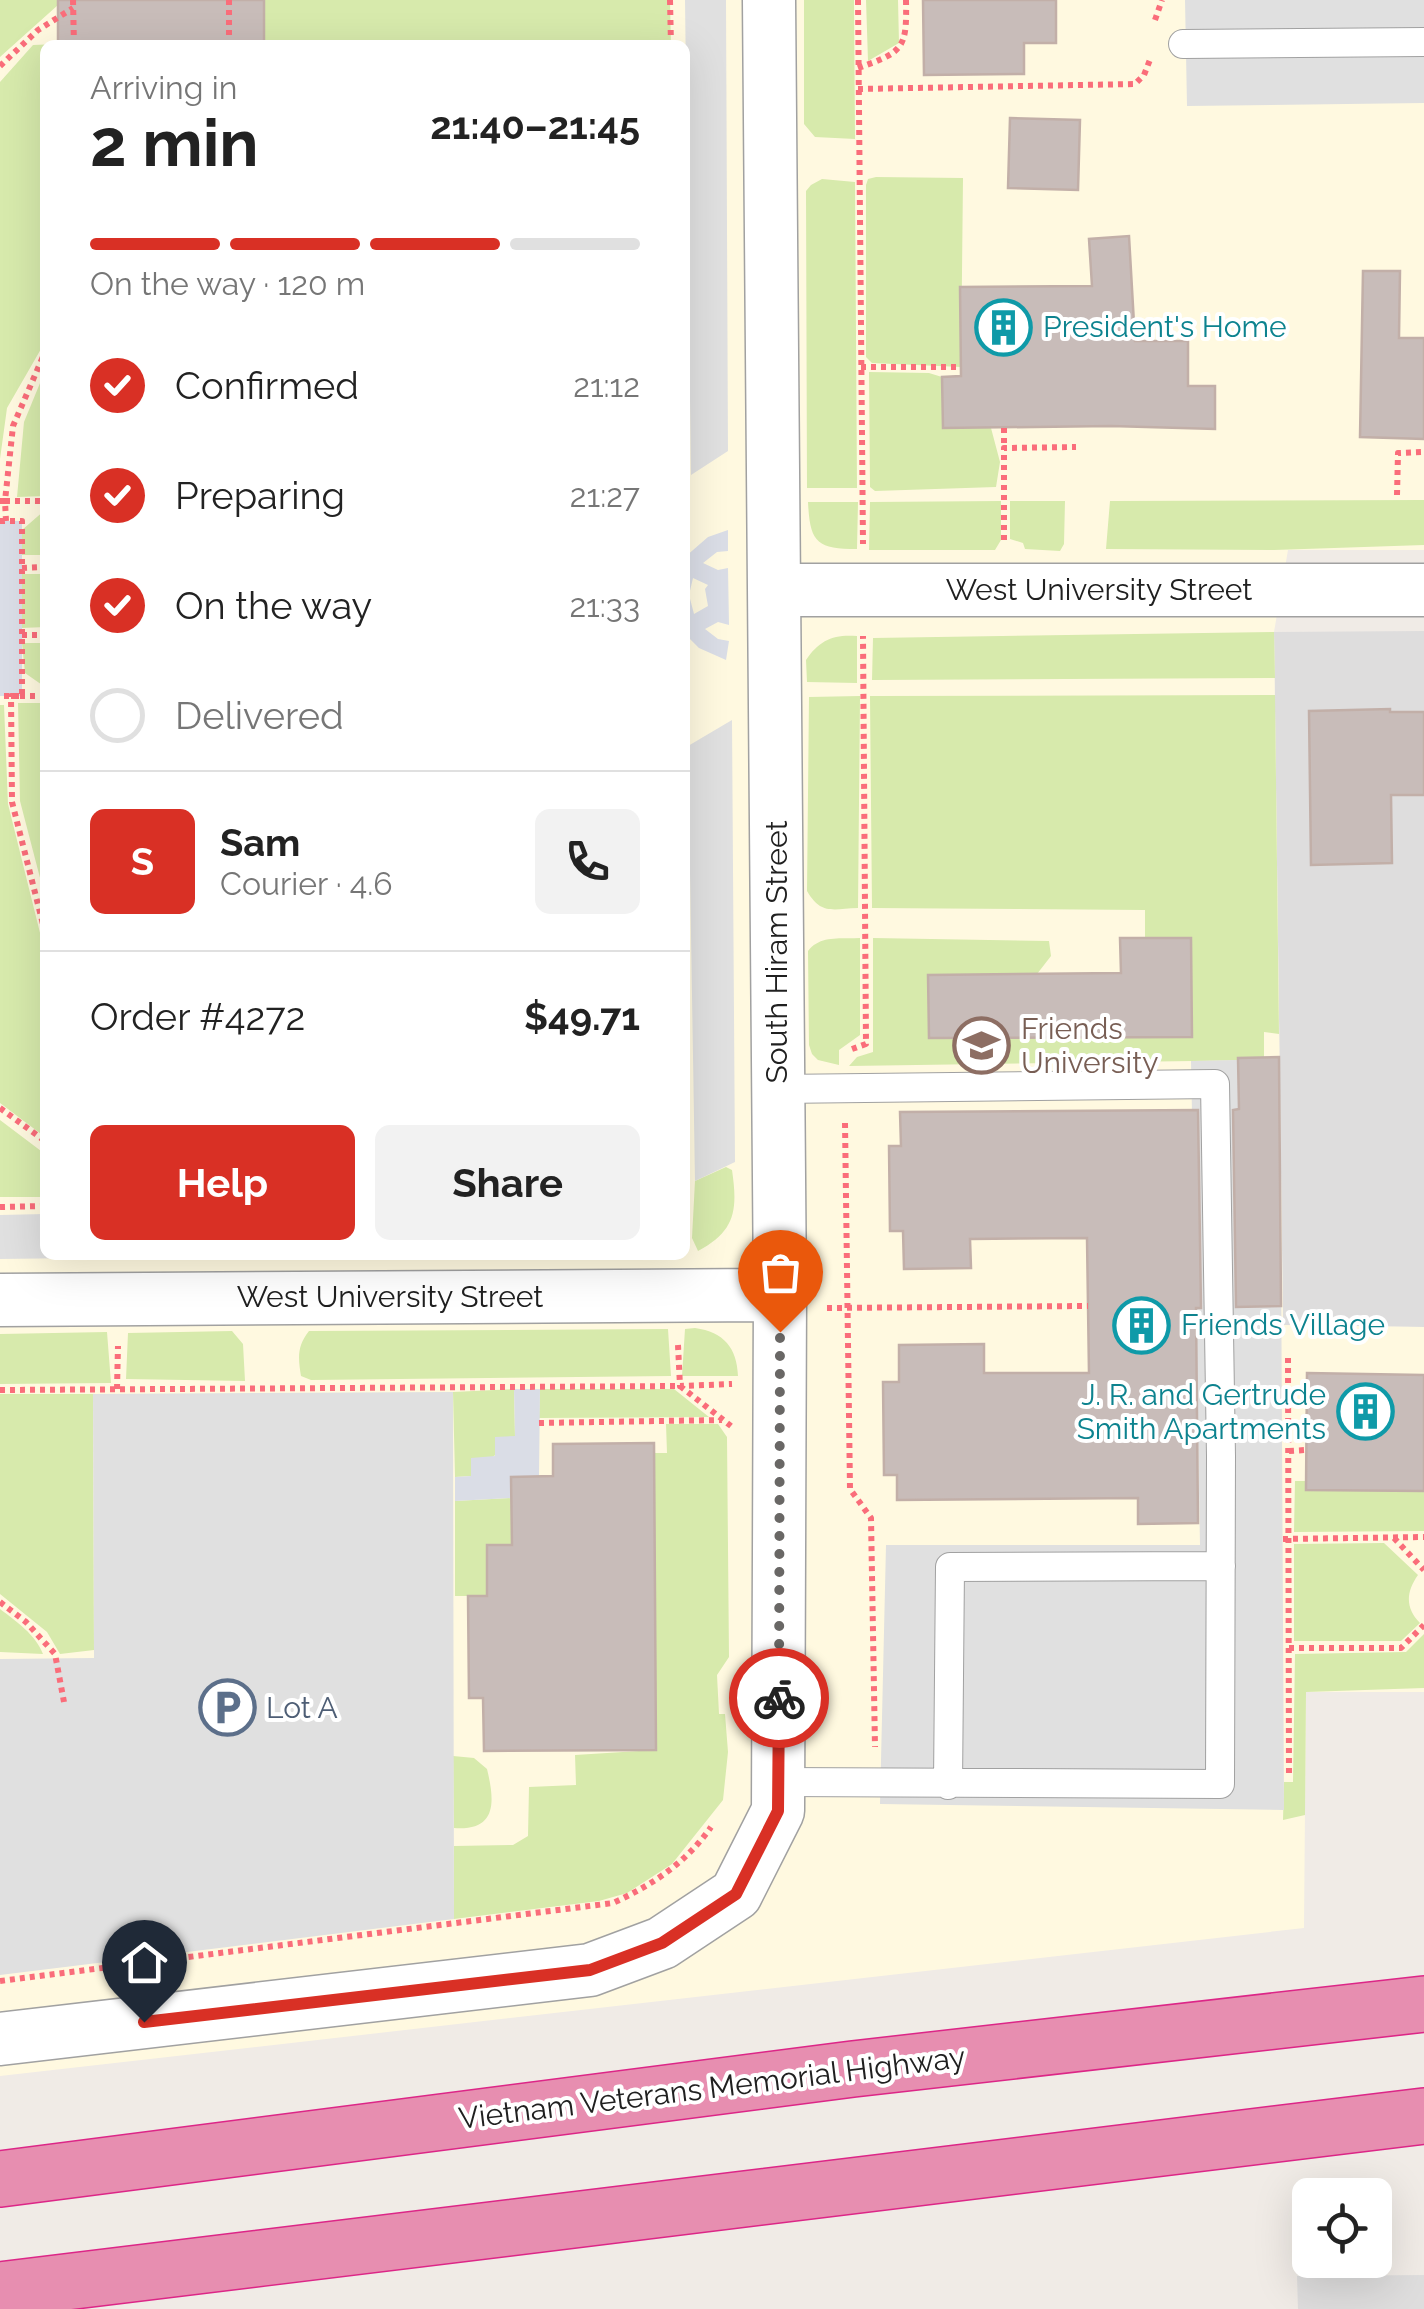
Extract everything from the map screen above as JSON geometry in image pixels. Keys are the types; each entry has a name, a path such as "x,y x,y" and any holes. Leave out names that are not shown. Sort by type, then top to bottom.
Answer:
{"highway":[{"name":"Vietnam Veterans Memorial Highway","path":"0,2179 853,2068 1424,2004"},
{"path":"0,2290 1424,2116"}],"street":[{"name":"South Hiram Street","path":"0,2039 590,1970 662,1943 736,1894 778,1811 795,1301 778,1088 770,0"},
{"name":"West University Street","path":"774,590 1424,590"},
{"name":"West University Street","path":"0,1300 795,1301"}],"lane":[{"path":"1183,44 1424,42"},
{"path":"778,1088 1215,1084 1221,1566 1220,1784 778,1782"},
{"path":"948,1784 950,1567 1221,1566"}],"path":[{"path":"229,0 229,40"},
{"path":"670,0 671,40"},
{"path":"858,0 866,1044 851,1049 844,1060 844,1088 850,1489 871,1518 875,1747"},
{"path":"858,68 900,49 904,42 906,0"},
{"path":"1152,31 1162,0"},
{"path":"73,4 74,40"},
{"path":"0,66 73,4"},
{"path":"858,88 1135,84 1144,75 1152,50"},
{"path":"22,696 22,521 3,521 3,501 13,426 40,364"},
{"path":"861,366 960,366"},
{"path":"1004,428 1005,590"},
{"path":"1004,448 1076,447"},
{"path":"1397,495 1398,452 1424,452"},
{"path":"3,501 40,501"},
{"path":"22,568 40,568"},
{"path":"22,636 40,635"},
{"path":"0,696 40,696"},
{"path":"22,696 11,696 12,802 40,912"},
{"path":"0,1108 40,1138"},
{"path":"0,1207 40,1206"},
{"path":"795,1301 848,1308 1088,1306"},
{"path":"118,1329 118,1389"},
{"path":"1288,1358 1289,1778"},
{"path":"0,1390 737,1384"},
{"path":"680,1386 734,1429"},
{"path":"539,1423 723,1420"},
{"path":"1289,1451 1306,1450"},
{"path":"1286,1539 1424,1536"},
{"path":"1393,1537 1424,1570"},
{"path":"0,1602 26,1622 54,1654 64,1702"},
{"path":"1289,1648 1401,1648 1424,1625"},
{"path":"0,1981 613,1902 654,1884 702,1840 720,1814"}],"shaded area":[{"name":"Friends University","path":"0,0 1424,0 1424,550 1288,550 1274,632 1283,1325 1424,1327 1424,1692 1306,1692 1304,1928 0,2076"},
{"path":"685,0 726,0 728,451 691,475 690,40 686,40"},
{"path":"1185,0 1424,0 1424,103 1187,106"},
{"path":"0,521 22,521 22,696 0,696"},
{"path":"728,530 728,551 717,552 703,563 718,570 728,568 729,625 718,622 705,629 718,639 729,641 726,660 699,648 690,639 690,599 694,614 708,606 708,585 693,578 690,591 690,553 708,537"},
{"path":"1424,631 1424,1327 1283,1325 1274,632"},
{"path":"732,720 735,1162 695,1181 690,870 690,745"},
{"path":"1280,1059 1284,1810 880,1804 886,1545 1200,1545 1191,1061"},
{"path":"40,1214 40,1258 0,1259 0,1215"},
{"path":"514,1389 540,1389 539,1476 511,1477 511,1498 455,1501 455,1477 471,1476 471,1458 495,1456 495,1437 515,1436"},
{"name":"Lot A","path":"453,1392 454,1919 0,1975 0,1659 94,1658 93,1394"},
{"path":"1424,2275 1424,2309 1298,2309 1297,2278"}],"green space":[{"path":"0,0 57,0 58,5 0,57"},
{"path":"264,0 670,0 671,40 264,40"},
{"path":"804,0 854,0 855,139 815,137 804,124"},
{"path":"866,0 898,0 899,43 868,61"},
{"path":"33,45 40,45 40,351 7,408 0,459 0,82"},
{"path":"963,178 961,367 872,363 866,357 866,185 868,179"},
{"path":"822,179 855,182 857,488 807,488 806,191"},
{"path":"869,372 929,373 942,377 943,428 991,428 1000,462 996,487 875,491 870,487"},
{"path":"40,383 40,496 17,497 24,422"},
{"path":"1424,500 1424,545 1274,550 1106,549 1110,501"},
{"path":"1001,501 1001,540 995,550 869,550 870,502"},
{"path":"1010,501 1065,501 1064,544 1060,551 1025,549 1023,543 1010,539"},
{"path":"808,502 858,502 857,549 832,547 818,540 811,526"},
{"path":"40,514 40,555 22,555 22,530"},
{"path":"22,574 40,574 40,627 22,628"},
{"path":"1274,632 1275,678 872,680 873,638"},
{"path":"857,636 857,683 807,682 806,660 816,648 834,637"},
{"path":"22,643 40,643 40,684 25,673"},
{"path":"1275,695 1279,1034 1264,1032 1264,1060 849,1066 857,1057 873,1052 873,938 1049,941 1051,956 1037,974 928,975 929,1038 1192,1036 1191,938 1145,938 1145,910 872,908 870,696"},
{"path":"860,696 858,908 828,909 817,904 807,891 809,697"},
{"path":"18,703 40,703 40,878 20,801"},
{"path":"0,705 4,705 8,804 40,933 40,1133 0,1103"},
{"path":"860,938 860,1035 839,1050 839,1065 818,1060 809,1045 808,951 824,940"},
{"path":"0,1120 40,1150 40,1197 0,1197"},
{"path":"726,1167 732,1170 734,1184 731,1218 720,1236 698,1251 692,1238 695,1181"},
{"path":"668,1329 671,1376 311,1380 301,1376 299,1363 300,1347 309,1331"},
{"path":"685,1329 714,1333 727,1343 735,1357 738,1376 682,1376"},
{"path":"232,1331 243,1344 245,1381 126,1379 128,1333"},
{"path":"107,1332 111,1383 0,1384 0,1334"},
{"path":"514,1389 515,1437 472,1476 455,1477 453,1392"},
{"path":"540,1389 674,1389 709,1417 539,1418"},
{"path":"0,1394 93,1394 94,1650 60,1654 47,1632 0,1594"},
{"path":"666,1424 718,1424 727,1437 729,1657 717,1675 719,1714 725,1714 728,1752 723,1800 672,1864 627,1893 599,1901 454,1919 454,1846 513,1845 528,1836 529,1787 576,1785 575,1755 655,1750 654,1453 667,1453"},
{"path":"1295,1481 1306,1481 1306,1490 1424,1491 1424,1531 1294,1532"},
{"path":"511,1498 511,1545 487,1545 487,1596 455,1596 455,1501"},
{"path":"1384,1543 1418,1575 1409,1600 1420,1623 1401,1641 1294,1641 1294,1544"},
{"path":"0,1609 30,1634 43,1654 0,1652"},
{"path":"1424,1634 1424,1688 1306,1692 1305,1815 1283,1820 1284,1782 1293,1782 1295,1654 1406,1652"},
{"path":"453,1756 474,1758 487,1769 490,1781 490,1812 478,1825 468,1828 454,1828"}],"building":[{"path":"58,0 264,0 264,40 58,40"},
{"path":"923,0 1056,0 1056,43 1024,43 1024,74 924,75"},
{"path":"1010,118 1080,120 1078,190 1008,188"},
{"path":"1129,236 1135,341 1188,341 1188,386 1215,386 1215,429 943,428 942,377 961,376 960,287 1092,286 1089,239"},
{"path":"1363,271 1400,271 1399,338 1424,338 1424,439 1360,437"},
{"path":"1309,711 1424,712 1424,795 1391,795 1392,863 1311,865"},
{"path":"1120,938 1191,938 1192,1037 929,1038 928,975 1121,973"},
{"path":"1279,1057 1281,1306 1236,1307 1233,1110 1239,1109 1238,1058"},
{"name":"Friends Village","path":"1198,1110 1198,1523 1138,1524 1138,1498 897,1500 897,1475 884,1475 883,1382 899,1382 899,1345 984,1344 984,1373 1089,1373 1087,1238 970,1239 971,1268 904,1269 903,1231 890,1231 889,1146 901,1146 900,1112"},
{"name":"J. R. and Gertrude Smith Apartments","path":"1307,1373 1424,1375 1424,1491 1306,1490"},
{"path":"654,1443 656,1750 484,1751 483,1698 469,1698 468,1596 487,1596 487,1545 512,1545 511,1477 553,1476 553,1444"}],"way so far":[{"path":"779,1698 780,1332"}],"place":[{"name":"President's Home","path":"1004,327"},
{"name":"Friends University","path":"982,1046"},
{"name":"Friends Village","path":"1142,1325"},
{"name":"J. R. and Gertrude Smith Apartments","path":"1365,1412"},
{"name":"Lot A","path":"227,1708"}],"route":[{"path":"144,2022 590,1970 662,1943 736,1894 778,1811 779,1698"}]}
